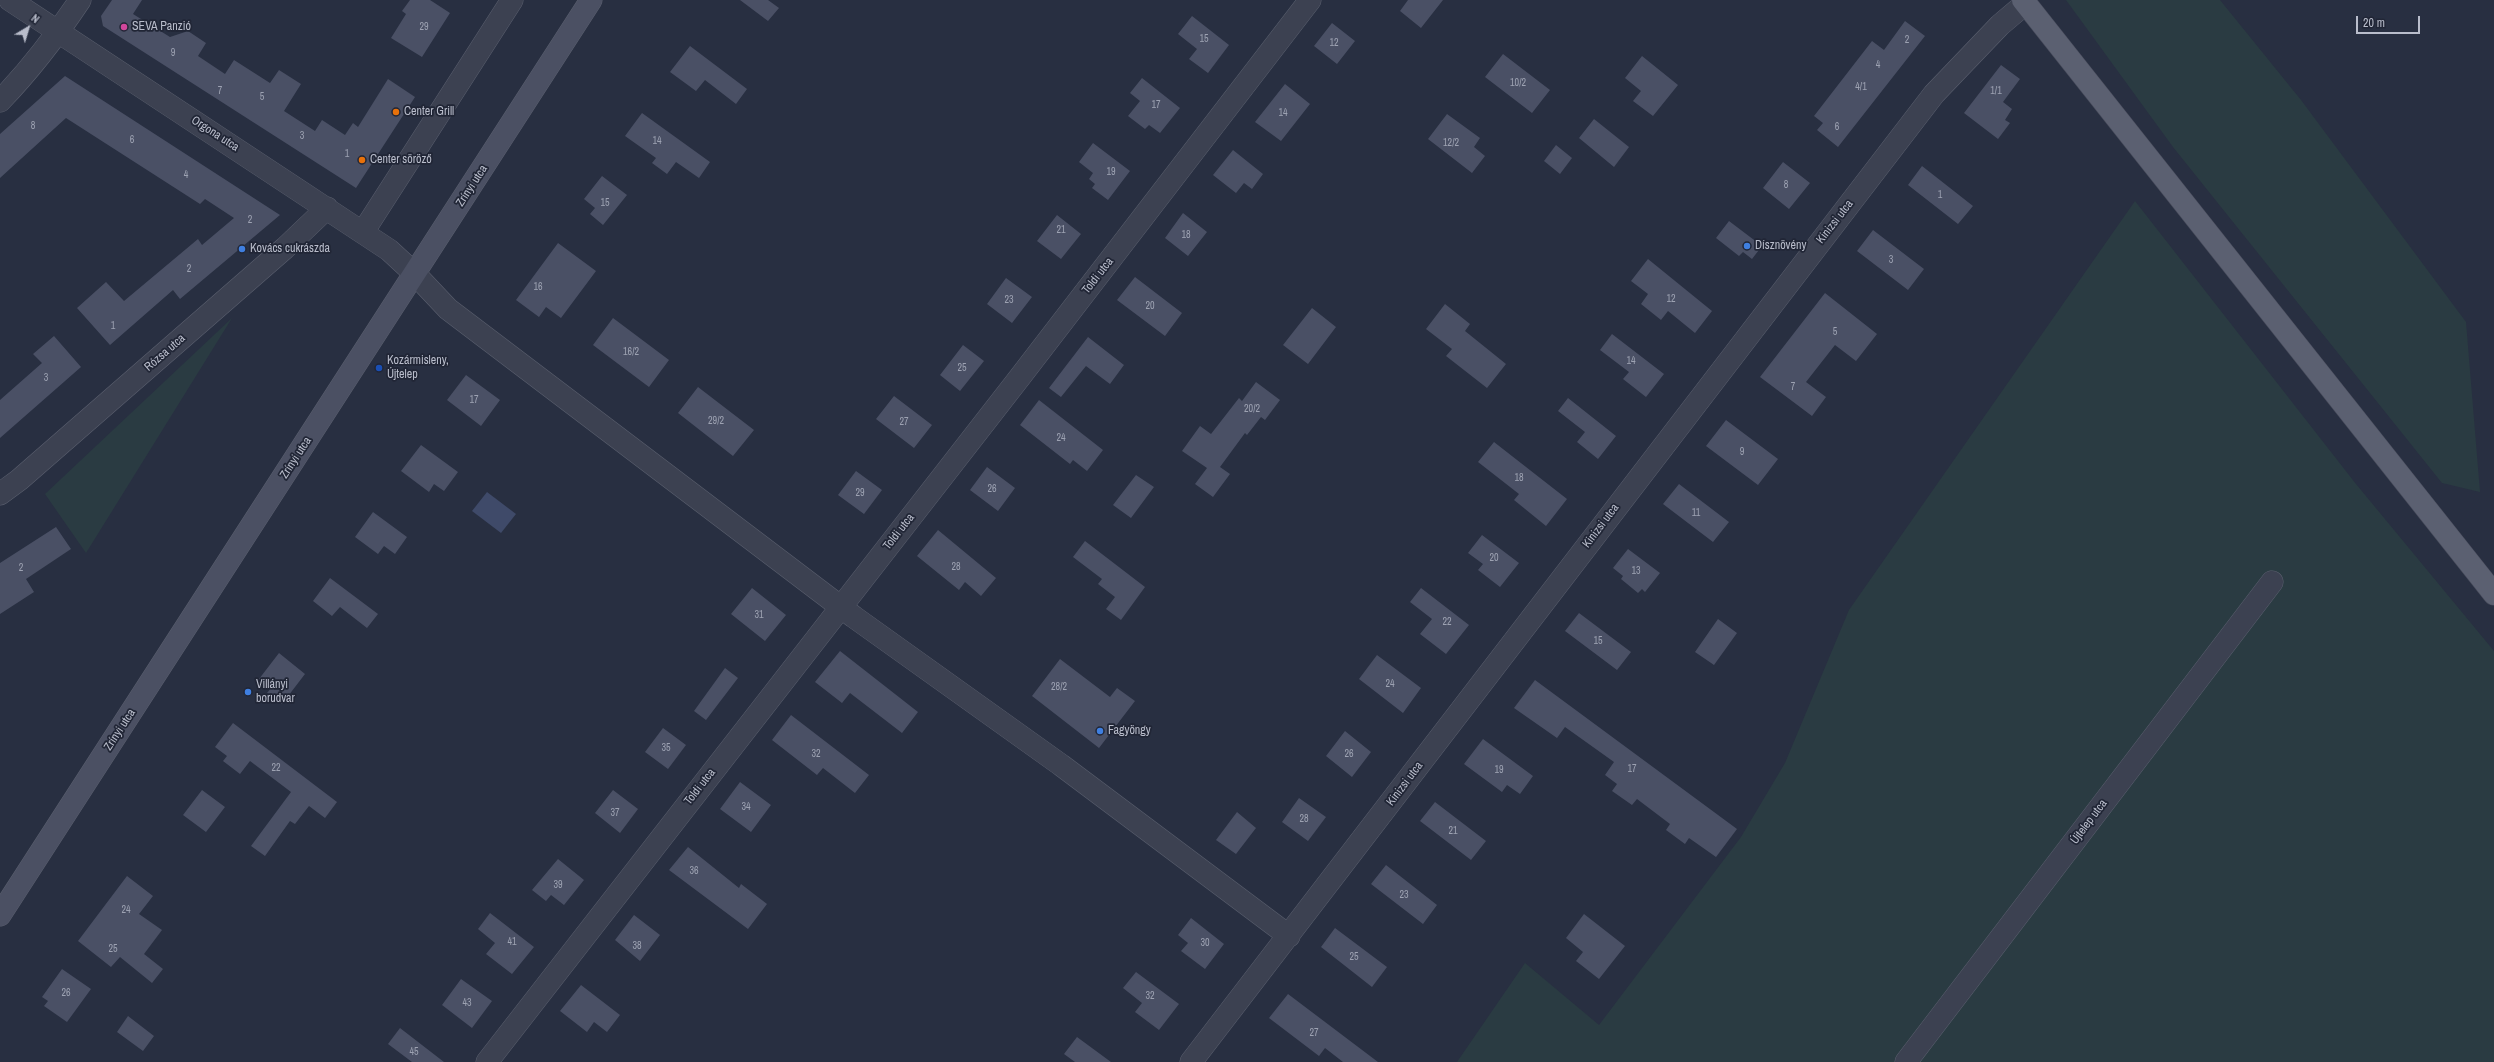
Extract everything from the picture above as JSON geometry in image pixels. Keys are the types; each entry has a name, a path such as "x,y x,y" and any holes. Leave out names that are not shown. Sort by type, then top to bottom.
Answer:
{"main road":[{"name":"Zrínyi utca","path":"0,915 591,0"},
{"path":"2025,1 2494,594"}],"street":[{"name":"Orgona utca","path":"10,0 363,232 415,274 448,309 841,606 1061,765 1289,936"},
{"path":"0,101 23,77 59,31 80,0"},
{"path":"363,232 512,0"},
{"name":"Toldi utca","path":"487,1062 1310,0"},
{"name":"Kinizsi utca","path":"1191,1062 1289,936 1607,518 1934,94 2025,1"},
{"name":"Rózsa utca","path":"0,494 19,480 159,359 327,208"},
{"name":"Újtelep utca","path":"1906,1062 2272,582"}],"shaded area":[{"path":"2066,0 2220,0 2301,100 2466,322 2480,492 2442,483 2173,147"},
{"path":"2135,201 2356,484 2494,651 2494,1062 1457,1062 1525,963 1599,1025 1741,837 1785,763 1849,610"},
{"path":"232,318 86,553 45,494"}],"water":[{"path":"487,492 516,514 501,533 472,511"}],"building":[{"path":"112,0 142,0 133,14 170,37 188,31 206,43 198,56 225,74 234,60 270,83 279,70 301,84 284,111 315,131 322,120 345,135 353,123 358,127 388,79 415,97 356,188 103,26 101,16"},
{"path":"410,0 430,0 450,13 422,57 391,38 406,14 402,11"},
{"path":"740,0 768,0 779,8 768,21"},
{"path":"1408,0 1443,0 1421,28 1400,11"},
{"path":"1192,16 1229,45 1208,73 1189,59 1197,49 1178,34"},
{"path":"1905,21 1925,36 1838,147 1817,130 1823,123 1814,116 1872,41 1884,50"},
{"path":"1332,23 1355,41 1337,64 1314,46"},
{"path":"690,46 747,89 736,104 705,80 696,91 670,72"},
{"path":"1503,54 1550,90 1532,113 1485,77"},
{"path":"1642,56 1678,85 1653,116 1633,101 1641,91 1625,78"},
{"path":"2001,65 2020,79 2003,102 2012,109 2005,120 2010,123 1998,139 1964,113"},
{"path":"65,76 280,215 180,299 173,290 110,345 77,308 106,282 124,301 198,239 202,245 234,218 205,199 200,204 66,118 0,178 0,134"},
{"path":"1142,78 1180,108 1160,133 1149,125 1145,129 1128,116 1140,101 1130,93"},
{"path":"1285,84 1310,104 1281,141 1255,122"},
{"path":"642,113 710,162 699,178 676,162 667,174 652,163 656,158 625,136"},
{"path":"1447,114 1480,138 1474,147 1485,156 1472,173 1428,139"},
{"path":"1594,119 1629,147 1614,167 1579,138"},
{"path":"1093,143 1130,171 1108,200 1092,188 1095,184 1089,179 1093,173 1079,162"},
{"path":"1556,145 1572,158 1560,174 1544,161"},
{"path":"1233,150 1263,174 1252,189 1244,183 1236,193 1213,175"},
{"path":"1783,162 1810,183 1789,209 1763,188"},
{"path":"1922,166 1973,206 1958,224 1908,185"},
{"path":"602,176 627,195 603,225 590,214 595,208 584,199"},
{"path":"1183,213 1207,232 1188,256 1165,238"},
{"path":"1057,215 1081,234 1061,259 1037,241"},
{"path":"1729,221 1762,246 1752,259 1743,252 1739,256 1716,238"},
{"path":"1873,230 1924,269 1908,290 1857,251"},
{"path":"558,243 596,271 561,318 546,307 539,317 516,300"},
{"path":"1648,259 1712,311 1695,333 1668,311 1661,320 1641,304 1648,294 1631,281"},
{"path":"1135,277 1182,313 1165,336 1117,300"},
{"path":"1006,278 1032,297 1012,323 987,304"},
{"path":"1825,293 1877,334 1856,361 1835,345 1806,382 1826,397 1812,416 1760,377"},
{"path":"1445,304 1470,324 1465,331 1506,364 1487,388 1446,356 1452,349 1426,329"},
{"path":"1312,308 1336,327 1308,364 1283,345"},
{"path":"613,318 669,360 649,387 593,345"},
{"path":"1612,334 1664,374 1646,397 1623,379 1629,372 1600,350"},
{"path":"54,336 81,367 0,438 0,400 42,363 33,354"},
{"path":"1088,337 1124,365 1110,384 1086,366 1061,397 1049,388"},
{"path":"963,345 984,361 960,391 940,375"},
{"path":"466,375 500,400 481,426 447,400"},
{"path":"1256,382 1280,400 1265,420 1261,417 1247,435 1245,433 1220,467 1230,474 1213,497 1195,484 1207,468 1182,451 1200,426 1211,434 1239,398 1242,401"},
{"path":"698,387 754,430 733,456 678,413"},
{"path":"894,396 932,425 914,448 876,419"},
{"path":"1568,398 1616,436 1598,459 1577,442 1585,432 1558,411"},
{"path":"1039,400 1103,450 1087,471 1073,460 1070,464 1020,425"},
{"path":"1726,420 1778,459 1758,485 1706,446"},
{"path":"1494,442 1567,499 1546,526 1514,500 1519,494 1478,462"},
{"path":"421,445 458,472 444,491 434,484 429,492 401,471"},
{"path":"987,467 1015,488 998,511 970,490"},
{"path":"856,471 882,490 864,514 838,495"},
{"path":"1136,475 1154,487 1131,518 1113,505"},
{"path":"1679,484 1729,522 1713,542 1663,504"},
{"path":"373,512 407,537 395,554 384,546 378,554 355,537"},
{"path":"56,527 71,549 26,579 34,592 0,614 0,563"},
{"path":"938,530 996,578 981,596 965,582 959,590 917,556"},
{"path":"1482,535 1519,563 1500,587 1478,570 1483,564 1468,553"},
{"path":"1085,541 1145,587 1121,620 1106,609 1115,597 1098,584 1102,579 1073,557"},
{"path":"1628,549 1660,573 1645,592 1642,589 1638,593 1621,579 1623,576 1613,568"},
{"path":"330,578 378,614 367,628 340,607 332,616 313,601"},
{"path":"752,588 786,615 765,641 731,614"},
{"path":"1421,588 1469,625 1446,654 1420,634 1432,619 1410,602"},
{"path":"1579,613 1631,652 1617,670 1565,631"},
{"path":"1718,619 1737,633 1714,665 1695,652"},
{"path":"840,651 918,712 902,733 850,693 842,703 815,682"},
{"path":"279,653 305,674 282,704 267,693 271,688 259,679"},
{"path":"1377,655 1421,688 1403,713 1359,679"},
{"path":"1060,659 1110,697 1117,688 1135,701 1099,748 1032,696"},
{"path":"725,668 738,678 706,720 694,711"},
{"path":"1535,680 1737,829 1716,857 1689,838 1685,844 1666,830 1670,824 1637,799 1632,805 1612,791 1617,784 1605,775 1614,762 1565,727 1557,738 1514,708"},
{"path":"791,715 869,775 855,793 823,768 817,775 772,740"},
{"path":"233,723 337,802 325,818 309,806 295,824 290,821 265,856 251,846 291,792 250,761 240,774 223,761 227,756 215,747"},
{"path":"663,728 686,745 668,769 645,752"},
{"path":"1345,731 1371,752 1352,777 1326,756"},
{"path":"1483,739 1533,776 1520,794 1507,785 1502,792 1464,764"},
{"path":"740,782 771,805 751,832 720,809"},
{"path":"202,790 225,807 206,832 183,815"},
{"path":"613,790 638,809 620,833 595,813"},
{"path":"1299,798 1326,817 1308,841 1282,822"},
{"path":"1435,802 1486,841 1471,860 1420,821"},
{"path":"1237,812 1256,828 1236,854 1216,840"},
{"path":"688,847 739,888 741,884 767,904 748,929 669,870"},
{"path":"558,859 584,880 564,905 551,895 546,901 532,890"},
{"path":"1386,865 1437,905 1423,924 1371,884"},
{"path":"127,876 153,896 139,914 162,930 144,954 163,969 152,983 120,957 111,967 78,941"},
{"path":"490,913 534,947 512,974 486,954 495,943 478,929"},
{"path":"1584,914 1625,946 1599,979 1576,961 1583,952 1566,938"},
{"path":"634,915 660,935 640,961 615,940"},
{"path":"1191,918 1224,944 1205,969 1181,951 1188,943 1178,935"},
{"path":"1335,928 1387,967 1372,987 1321,947"},
{"path":"62,969 91,989 67,1022 44,1006 48,1001 42,997"},
{"path":"1136,972 1179,1004 1159,1030 1135,1012 1142,1003 1123,988"},
{"path":"461,979 492,1001 472,1028 442,1005"},
{"path":"581,985 620,1015 607,1032 594,1022 587,1032 560,1011"},
{"path":"1288,994 1378,1062 1343,1062 1325,1048 1319,1056 1269,1018"},
{"path":"128,1016 154,1036 143,1051 117,1032"},
{"path":"400,1028 444,1062 412,1062 388,1044"},
{"path":"1077,1037 1111,1062 1075,1062 1064,1054"}],"place":[{"name":"SEVA Panzió","path":"124,27"},
{"name":"Center Grill","path":"396,112"},
{"name":"Center söröző","path":"362,160"},
{"name":"Dísznövény","path":"1747,246"},
{"name":"Kovács cukrászda","path":"242,249"},
{"name":"Kozármisleny, Újtelep","path":"379,368"},
{"name":"Villányi borudvar","path":"248,692"},
{"name":"Fagyöngy","path":"1100,731"}]}
